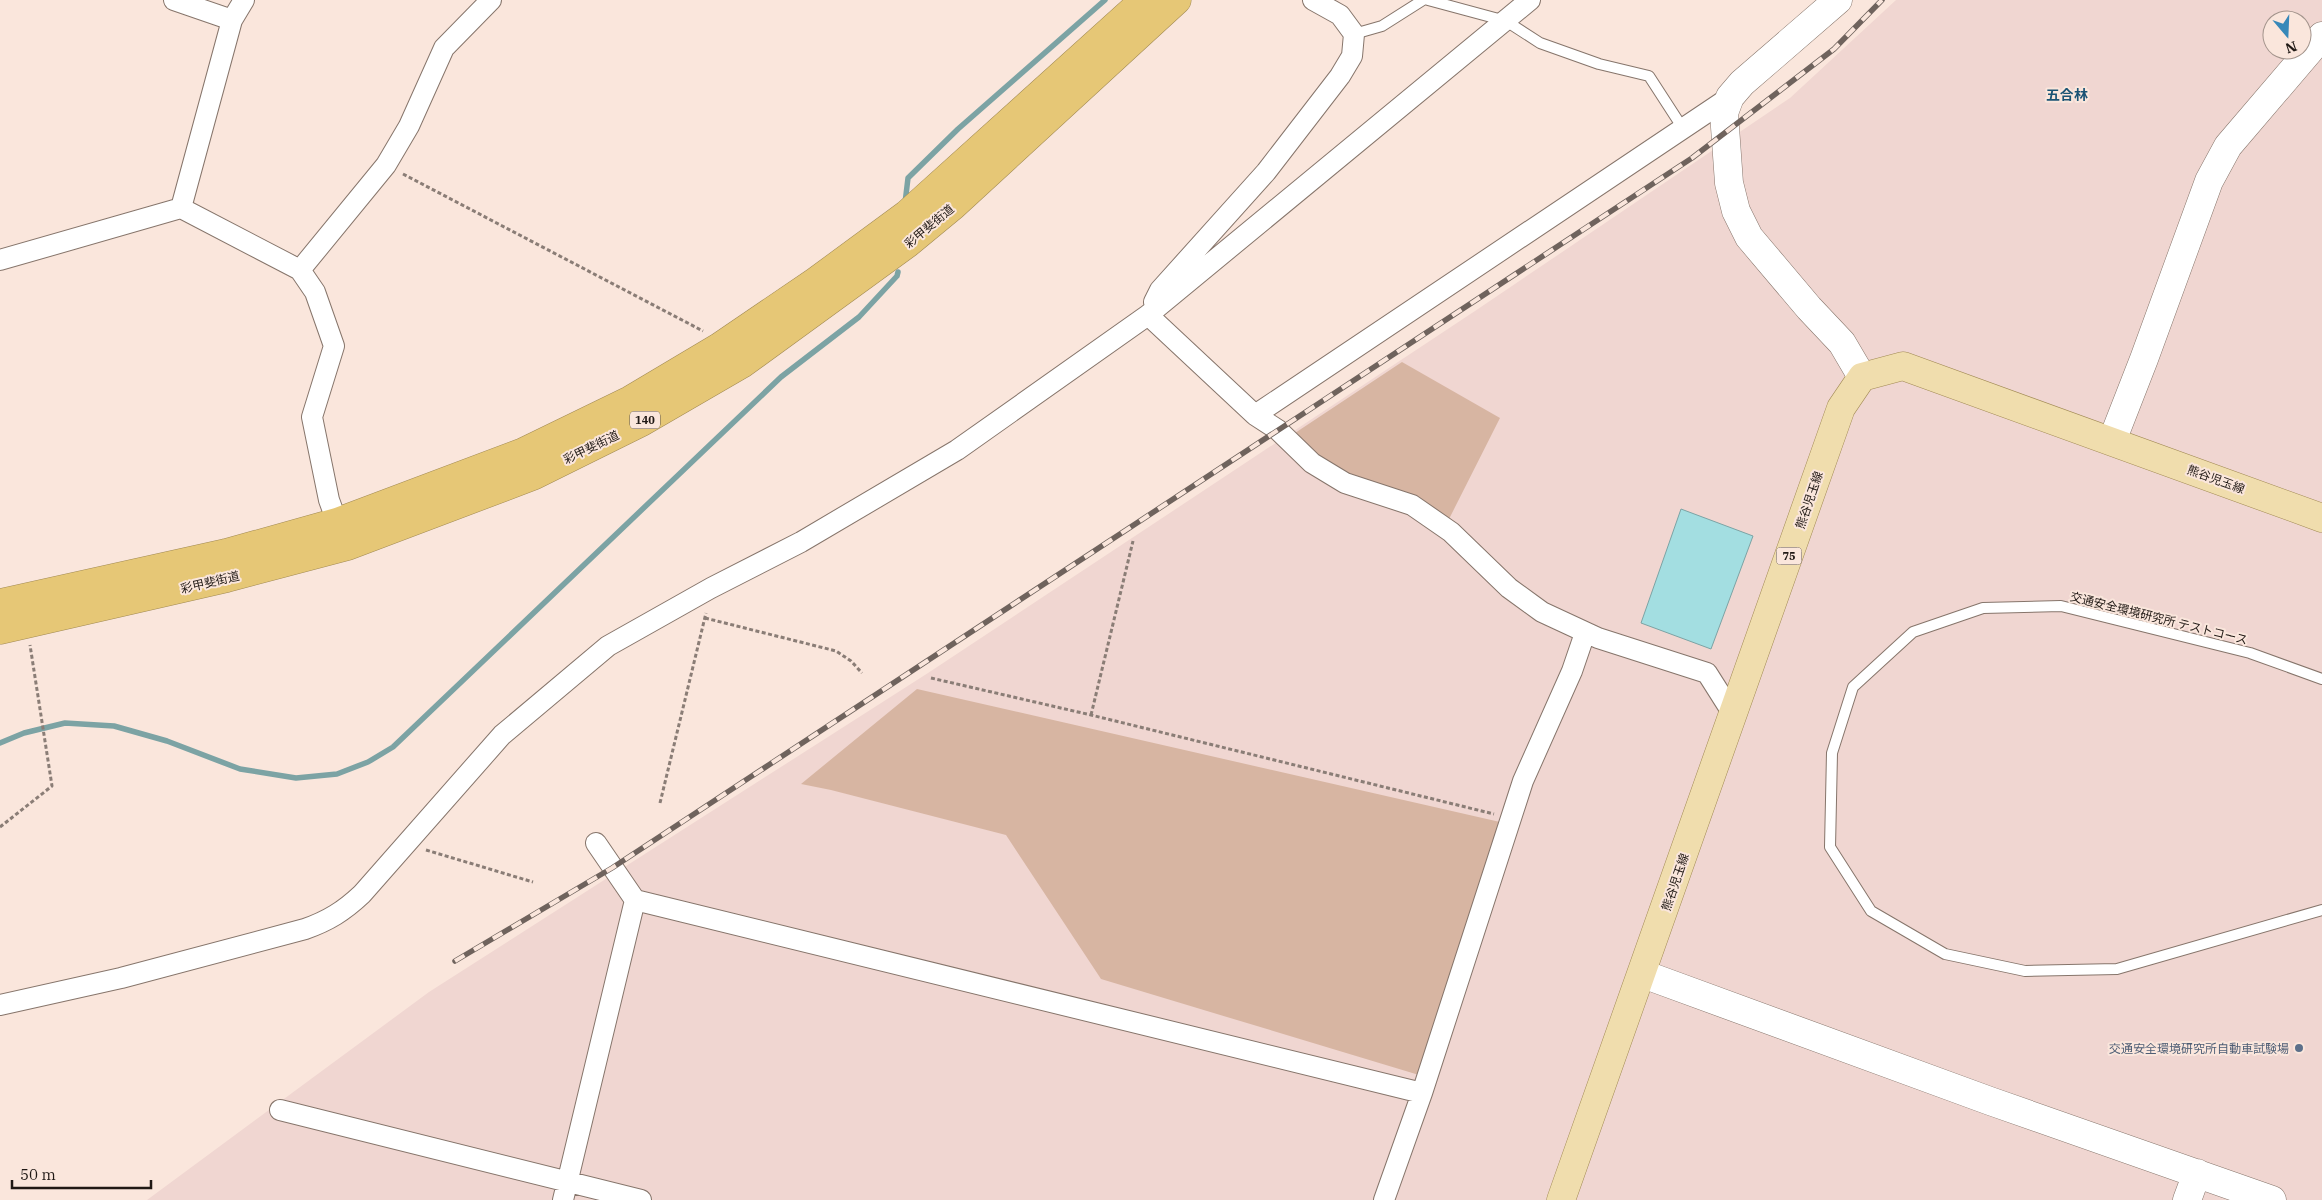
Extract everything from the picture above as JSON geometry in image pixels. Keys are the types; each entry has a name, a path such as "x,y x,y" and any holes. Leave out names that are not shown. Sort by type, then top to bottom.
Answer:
{"highway":[{"name":"彩甲斐街道","path":"0,603 226,553 336,522 523,452 630,400 719,347 816,281 907,214 1144,0"},
{"name":"彩甲斐街道","path":"0,630 227,578 348,546 533,476 642,422 742,364 907,244 953,206 1177,0"}],"main road":[{"name":"熊谷児玉線","path":"1561,1200 1643,974 1841,408 1862,377 1903,366 2322,518"}],"street":[{"path":"174,0 232,20"},
{"path":"181,208 232,20 244,0"},
{"path":"300,270 386,165 409,126 444,48 491,0"},
{"path":"1148,315 1160,290 1266,172 1340,76 1352,56 1354,34 1340,15 1313,0"},
{"path":"0,1005 121,978 305,929 328,921 347,908 362,894 502,735 608,646 711,588 801,542 958,450 1148,315 1530,0"},
{"path":"1254,415 1684,130 1730,97 1742,83 1838,0"},
{"path":"2112,441 2209,181 2228,146 2322,36"},
{"path":"1730,97 1724,113 1725,134 1729,183 1736,211 1750,237 1809,308 1842,343 1862,377"},
{"path":"0,260 181,208 300,270 315,292 334,346 312,417 329,500 336,522"},
{"path":"1148,315 1254,415 1278,430 1312,463 1345,483 1412,505 1450,532 1509,588 1542,612 1585,633 1707,673 1733,714"},
{"path":"1384,1200 1422,1093 1523,781 1572,671 1585,633"},
{"path":"596,843 636,900 1422,1093"},
{"path":"565,1191 636,900"},
{"path":"1643,974 1990,1101 2272,1200"},
{"path":"280,1110 565,1191 641,1200"},
{"path":"2187,1200 2197,1173"}],"lane":[{"path":"1354,34 1382,26 1423,0"},
{"path":"1428,0 1506,21 1540,43 1599,64 1649,76 1684,130"},
{"name":"交通安全環境研究所 テストコース","path":"2322,679 2250,654 2061,606 1984,608 1913,632 1853,687 1832,753 1830,847 1871,911 1945,954 2025,971 2117,969 2322,910"}],"path":[{"path":"386,165 703,330 719,347"},
{"path":"1092,715 1133,541"},
{"path":"660,803 711,588"},
{"path":"705,618 836,651 851,660 862,673"},
{"path":"0,826 52,786 26,624"},
{"path":"931,678 1092,715 1511,818"},
{"path":"406,844 534,882"}],"shaded area":[{"path":"1896,0 2322,0 2322,1200 147,1200 429,992 928,673 1475,311 1790,98"},
{"path":"1402,362 1500,418 1448,521 1348,479 1315,461 1295,433"},
{"path":"917,689 1500,822 1419,1075 1101,979 1006,835 801,784"}],"water":[{"path":"1681,509 1753,536 1711,649 1641,623"}],"waterway":[{"path":"905,203 908,178 958,129 1105,0"},
{"path":"0,743 24,733 65,723 114,726 167,741 240,769 296,778 337,774 368,762 393,747 781,377 859,317 897,276 898,272"}],"railway":[{"path":"455,961 612,868 1692,158 1834,49 1882,0"}],"place":[{"name":"交通安全環境研究所自動車試験場","path":"2299,1048"}],"district":[{"name":"五合林","path":"2067,95"}]}
